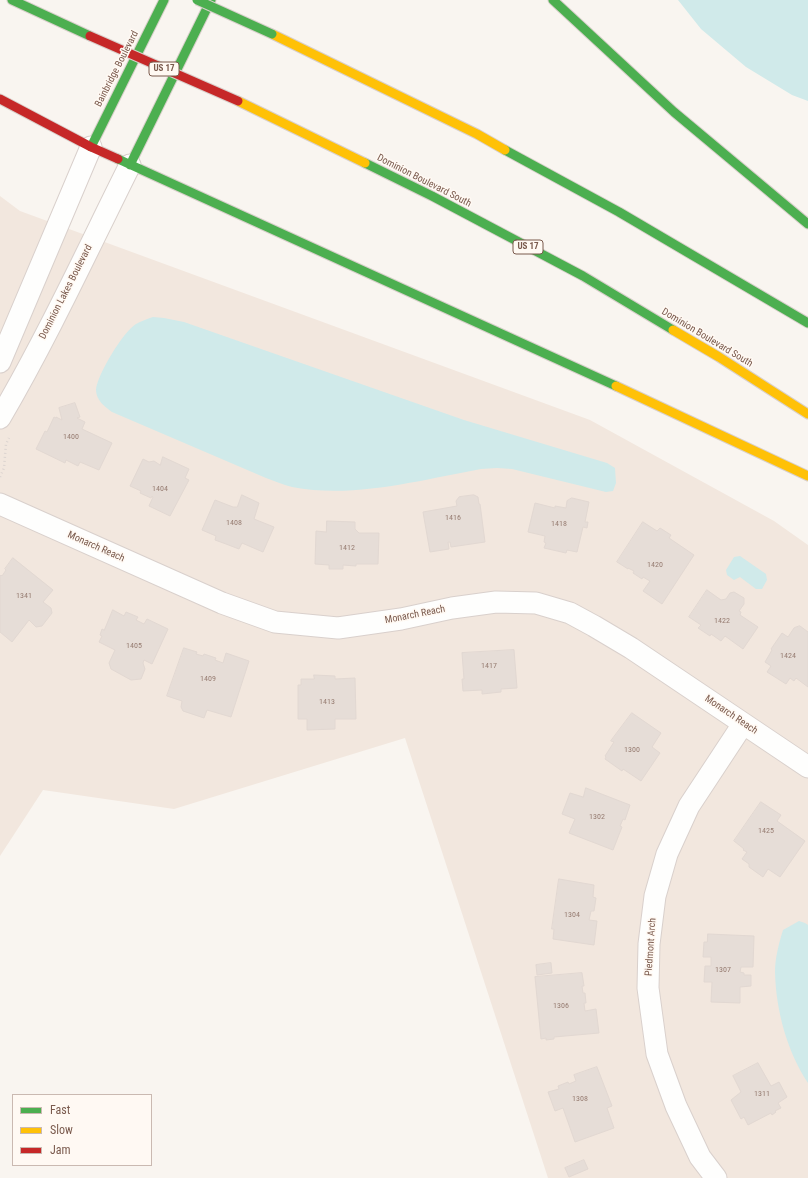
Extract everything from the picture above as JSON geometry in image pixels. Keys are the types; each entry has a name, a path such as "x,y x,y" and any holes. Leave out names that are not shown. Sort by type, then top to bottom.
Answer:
{"main road":[{"name":"Dominion Boulevard South","path":"12,0 238,101 432,196 583,276 719,357 808,414"},
{"name":"Bainbridge Boulevard","path":"91,147 164,0"},
{"path":"197,0 272,34 477,134 619,212 808,323"},
{"path":"130,165 211,0"},
{"path":"553,0 674,112 808,224"},
{"path":"0,99 91,147 625,390 808,476"}],"street":[{"path":"0,362 91,147"},
{"name":"Dominion Lakes Boulevard","path":"0,418 76,274 130,165"},
{"name":"Monarch Reach","path":"0,504 222,603 275,622 338,628 401,619 452,608 496,602 536,603 570,613 630,648 808,766"},
{"name":"Piedmont Arch","path":"716,1178 700,1157 676,1106 657,1054 648,988 649,944 656,896 667,854 689,806 744,724"}],"shaded area":[{"path":"0,196 20,211 590,420 774,521 808,545 808,1178 548,1178 405,738 174,809 43,790 0,856"}],"water":[{"path":"678,0 808,0 808,101 792,95 746,67 701,29"},
{"path":"153,317 184,322 464,420 607,463 615,468 616,483 613,491 606,492 512,469 497,468 481,469 387,487 339,491 292,487 266,478 112,412 101,403 96,394 97,383 118,344 136,324"},
{"path":"740,556 766,574 767,580 762,589 756,589 740,577 734,580 727,575 726,570 734,557"},
{"path":"799,921 808,925 808,1083 794,1058 784,1030 780,1016 775,972 776,956 783,930"}],"building":[{"path":"75,403 80,417 77,418 85,422 82,429 112,443 99,470 80,462 78,466 66,460 65,463 36,449 45,431 47,432 54,417 62,420 59,408"},
{"path":"163,457 189,469 185,478 189,480 170,516 149,506 153,497 152,496 151,498 140,493 141,491 130,486 143,459 149,462 154,461 160,465"},
{"path":"242,495 259,503 254,519 274,527 263,552 242,543 239,549 215,540 216,536 202,530 215,500 233,507 237,507"},
{"path":"474,495 478,497 480,504 485,542 451,547 450,542 448,542 449,549 430,552 423,512 457,506 456,501 459,497"},
{"path":"572,498 589,502 585,522 588,522 587,528 583,527 577,552 567,550 566,553 544,548 546,543 544,542 545,536 528,532 535,503 555,508 555,506 566,508 567,501"},
{"path":"327,521 355,522 355,529 359,533 379,533 378,564 356,564 356,566 343,565 343,569 329,569 329,565 315,564 316,531 326,532"},
{"path":"643,522 657,531 660,528 671,535 669,538 694,555 662,604 643,591 650,581 643,577 642,579 633,573 634,571 617,562"},
{"path":"13,558 53,590 43,602 51,608 52,613 42,626 36,627 29,620 12,642 0,632 0,576 2,576"},
{"path":"707,590 721,600 726,599 730,593 734,592 744,598 744,604 739,611 741,612 740,615 758,627 743,649 725,636 721,641 711,634 710,636 698,628 701,625 689,617"},
{"path":"113,610 124,616 126,612 138,617 136,620 144,624 147,619 168,629 152,664 144,660 143,663 145,669 141,679 131,680 111,669 109,663 115,650 99,642 102,636 100,635 102,629 104,630"},
{"path":"800,626 808,632 808,687 796,678 794,681 790,678 786,684 767,672 771,666 765,662 772,650 771,649 782,633 788,637 794,628"},
{"path":"184,648 197,652 196,654 203,656 204,654 216,658 215,660 223,663 226,653 249,661 231,717 207,710 204,718 183,711 181,707 182,701 167,696"},
{"path":"514,650 517,688 501,689 501,692 482,694 482,690 463,691 462,679 464,679 462,653"},
{"path":"314,675 335,676 335,679 355,678 356,719 335,719 335,729 307,730 307,719 298,719 298,685 301,685 301,679 314,679"},
{"path":"632,713 661,733 652,747 660,753 641,781 623,769 622,771 605,759 605,756 614,742 611,741"},
{"path":"586,788 630,805 625,820 623,819 620,826 622,827 613,850 569,833 575,819 562,814 570,793 583,797"},
{"path":"761,802 781,815 777,821 805,841 780,877 768,869 763,877 749,867 749,864 742,859 747,852 734,841"},
{"path":"559,879 594,885 593,897 596,898 594,911 591,911 589,920 597,921 594,945 553,939 554,929 552,929"},
{"path":"708,934 754,936 753,967 741,967 740,972 744,973 744,975 751,975 751,986 740,987 740,1003 711,1002 712,982 704,982 705,966 711,966 711,957 703,957 704,942 707,942"},
{"path":"551,963 552,973 537,975 536,965"},
{"path":"582,973 584,986 582,986 583,993 585,993 586,1003 584,1003 585,1011 596,1009 599,1033 554,1037 554,1039 546,1040 546,1038 541,1039 535,977"},
{"path":"758,1063 771,1086 779,1082 787,1097 778,1103 781,1108 775,1111 776,1112 772,1115 771,1113 748,1125 744,1117 741,1119 731,1100 741,1092 733,1076"},
{"path":"597,1067 612,1106 607,1108 614,1128 575,1142 563,1108 555,1111 548,1092 559,1089 558,1086 568,1082 569,1084 576,1081 574,1075"},
{"path":"584,1160 588,1169 569,1177 565,1168"}],"traffic: fast":[{"path":"12,0 90,36"},
{"path":"91,147 164,0"},
{"path":"197,0 272,34"},
{"path":"130,165 211,0"},
{"path":"553,0 674,112 808,224"},
{"path":"505,150 619,212 808,323"},
{"path":"118,159 616,386"},
{"path":"365,163 432,196 583,276 673,330"}],"traffic: slow":[{"path":"272,34 477,134 505,150"},
{"path":"238,101 365,163"},
{"path":"673,330 719,357 808,414"},
{"path":"616,386 808,476"}],"traffic: jam":[{"path":"90,36 238,101"},
{"path":"0,99 91,147 118,159"}]}
